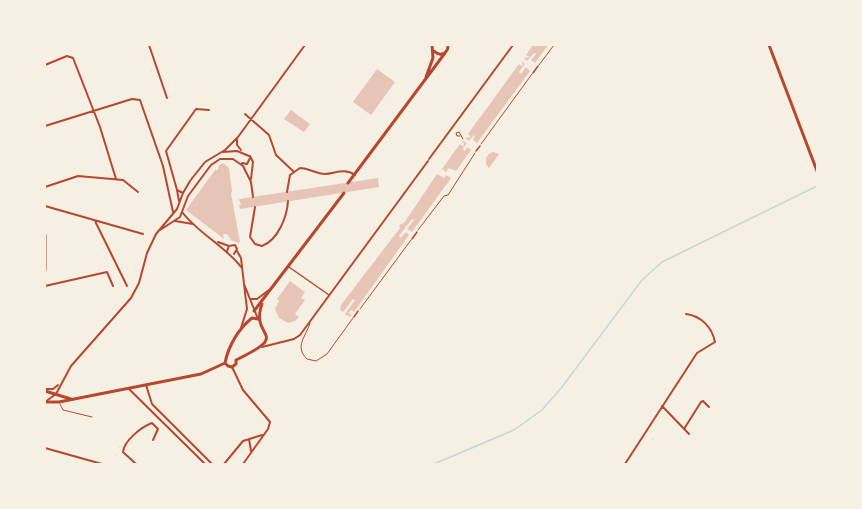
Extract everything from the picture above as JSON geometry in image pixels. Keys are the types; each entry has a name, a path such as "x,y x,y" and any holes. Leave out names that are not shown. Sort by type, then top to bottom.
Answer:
{"street":[{"path":"149,45 167,98"},
{"path":"45,402 56,394 70,366 133,294 140,280 147,252 156,234 173,214 183,193 204,164 238,137 305,45"},
{"path":"426,78 432,60 432,45"},
{"path":"287,192 288,180 293,171 304,168 324,174 343,171 352,179 445,53 448,45"},
{"path":"232,367 236,364 236,360 262,347 296,338 310,323 513,45"},
{"path":"769,45 817,171"},
{"path":"433,50 437,54 445,53"},
{"path":"45,65 67,56 72,57 116,179"},
{"path":"533,73 538,66"},
{"path":"45,126 132,99 140,100 163,166 173,214 171,218 175,221 194,224"},
{"path":"180,202 165,152 196,109 209,111"},
{"path":"246,114 268,134 276,155 293,171"},
{"path":"238,137 237,147 253,162 251,182"},
{"path":"476,151 480,146"},
{"path":"222,152 243,152"},
{"path":"156,234 175,221 182,212 186,200 212,164 225,158 248,164 249,156"},
{"path":"239,162 247,171 253,197"},
{"path":"45,187 75,176 116,179 127,182 138,192"},
{"path":"177,190 183,193"},
{"path":"254,311 342,193"},
{"path":"255,207 250,237 255,244 262,246 270,241 283,222 288,201"},
{"path":"45,206 142,234"},
{"path":"182,212 232,255 241,267"},
{"path":"95,220 127,286"},
{"path":"412,238 417,231"},
{"path":"45,235 45,270"},
{"path":"215,241 229,246 235,245 241,258 247,309 241,330"},
{"path":"227,251 229,246"},
{"path":"232,255 237,251"},
{"path":"288,266 329,296"},
{"path":"45,286 107,272 113,286"},
{"path":"244,284 254,311 268,338 262,347"},
{"path":"250,298 257,299 272,289"},
{"path":"259,321 265,297"},
{"path":"354,317 358,311"},
{"path":"626,464 697,353 715,342 700,317 686,314"},
{"path":"45,402 59,402 201,374 225,363 228,349 241,330 252,318 259,321"},
{"path":"227,357 236,360"},
{"path":"225,363 232,367 243,390 269,420 269,427 261,435 243,464"},
{"path":"45,390 54,389 60,383"},
{"path":"146,385 152,404 212,464"},
{"path":"129,389 205,464"},
{"path":"45,390 73,399"},
{"path":"684,429 701,402 709,406"},
{"path":"662,406 689,434"},
{"path":"136,464 122,450 144,427 152,423 155,416"},
{"path":"152,423 158,429 153,440"},
{"path":"224,464 241,443 261,435"},
{"path":"249,439 251,452"},
{"path":"45,448 102,464"}],"lane":[{"path":"538,66 554,45"},
{"path":"480,146 533,73"},
{"path":"417,231 444,196 448,195 476,151"},
{"path":"358,311 412,238"},
{"path":"310,323 302,341 301,351 309,360 319,361 329,352 354,317"},
{"path":"59,402 63,410 93,417"}],"path":[{"path":"460,136 463,139"}],"building":[{"path":"533,45 548,45 535,63 531,60 536,54 534,53 527,61 524,58 530,57 526,55"},
{"path":"519,64 523,67 519,72 521,74 526,67 530,71 477,143 473,140 474,135 469,141 465,138 471,137 468,134"},
{"path":"377,69 395,82 371,115 353,102"},
{"path":"291,110 310,124 304,132 284,119"},
{"path":"463,141 467,143 463,149 465,151 467,147 471,150 456,171 449,168 446,172 442,169 460,144 464,147"},
{"path":"493,152 499,154 489,168 486,158"},
{"path":"223,163 229,168 231,194 240,242 238,243 231,240 227,234 223,234 224,239 186,210 215,170 218,170 219,165"},
{"path":"437,174 444,178 446,175 451,178 412,232 407,229 414,220 412,219 399,236 401,238 406,232 409,235 354,312 351,310 349,313 352,315 350,317 345,314 355,300 353,299 343,312 340,310 341,305 400,228 399,225 404,223"},
{"path":"378,178 379,187 240,209 239,205 241,205 239,199"},
{"path":"290,281 305,292 301,298 305,300 295,314 299,317 288,323 279,318 275,309 279,301 277,299"}],"waterway":[{"path":"434,464 514,430 542,410 562,387 642,280 662,262 817,186"}]}
